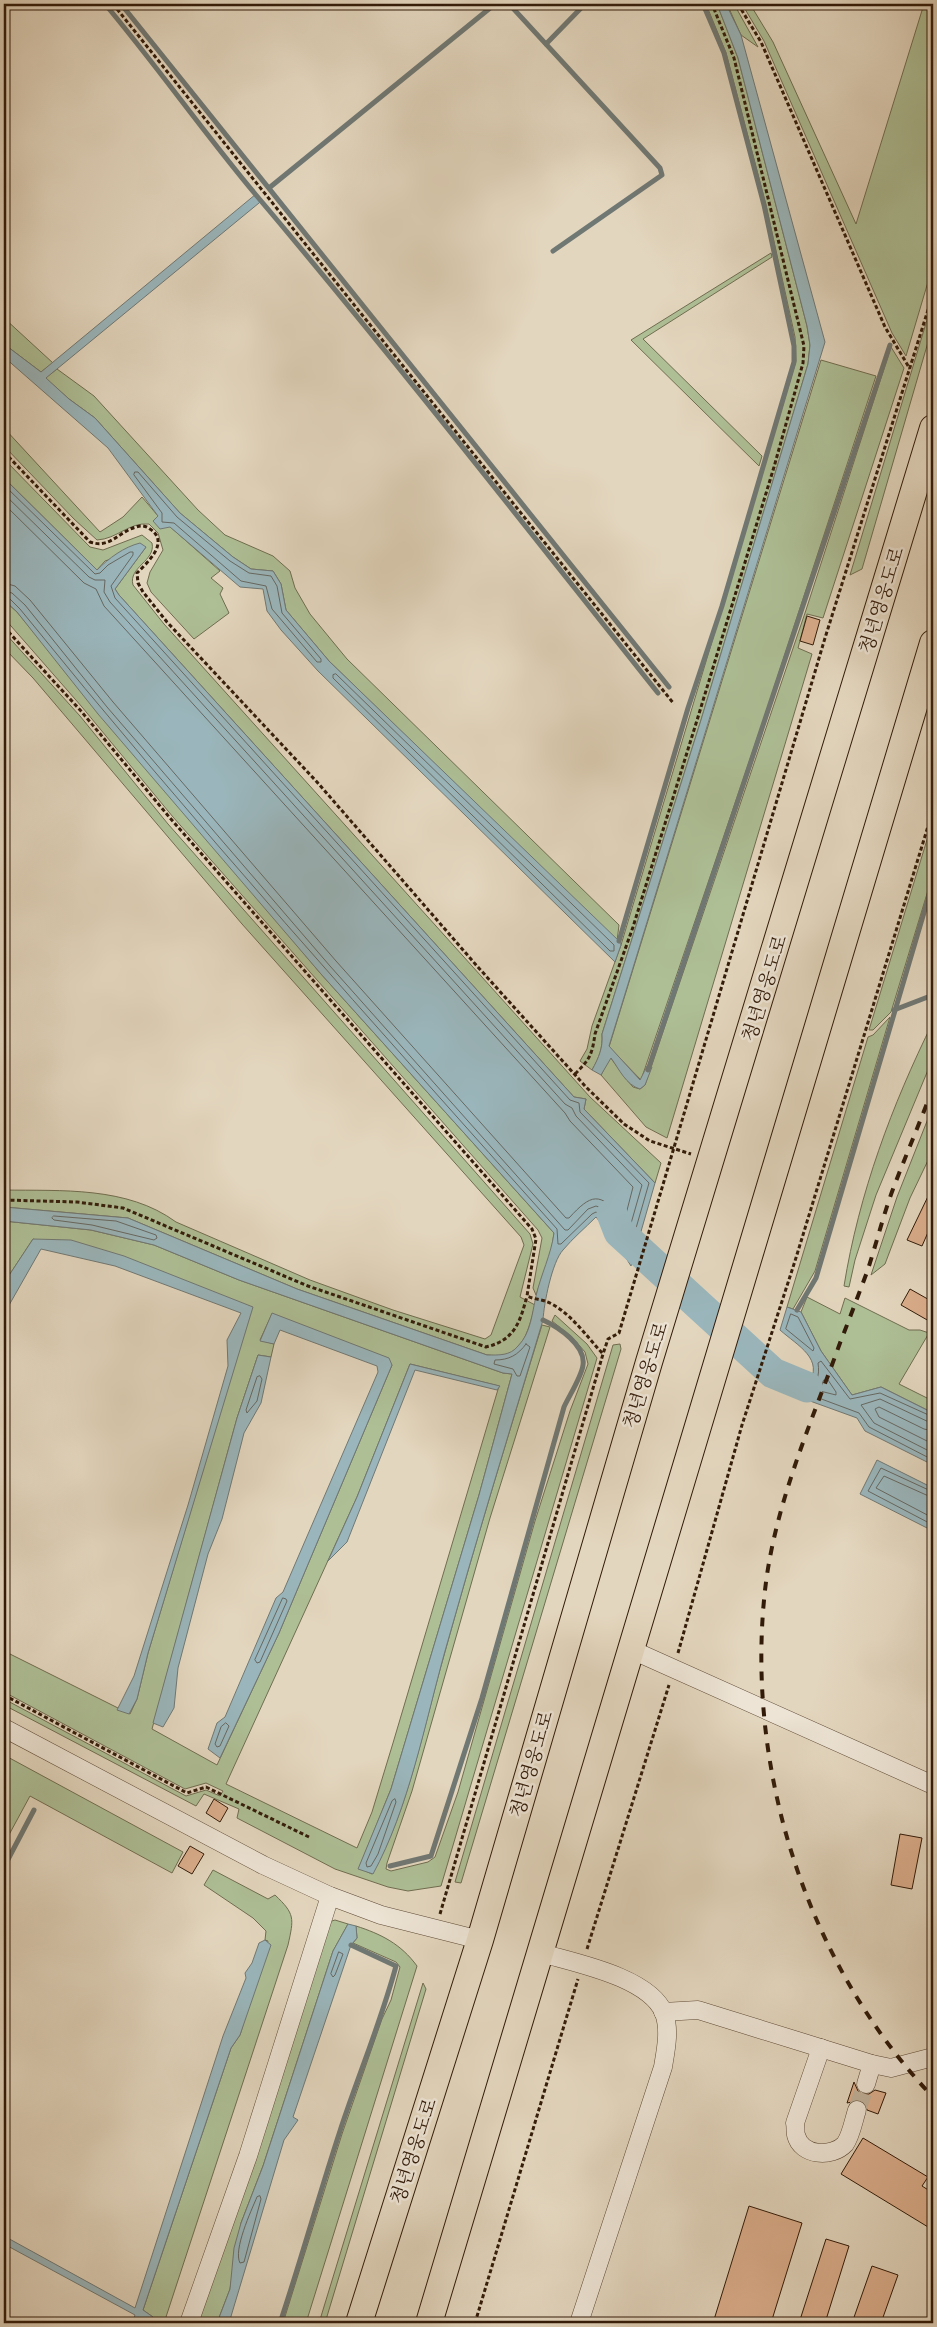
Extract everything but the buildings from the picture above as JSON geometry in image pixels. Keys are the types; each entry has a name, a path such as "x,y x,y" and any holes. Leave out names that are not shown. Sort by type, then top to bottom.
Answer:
{"highway":[{"name":"청년영웅도로","path":"359,2323 480,1940 649,1362 712,1160 933,428"},
{"path":"429,2323 933,643"}],"street":[{"path":"632,1650 933,1785"},
{"path":"4,1728 263,1865 330,1896 381,1915 480,1940"},
{"path":"189,2323 248,2156 330,1896"},
{"path":"541,1953 600,1970 648,1992 664,2012 668,2037 663,2067 580,2323"},
{"path":"664,2012 698,2010 872,2064 891,2068 933,2057"},
{"path":"821,2048 795,2123 796,2136 803,2148 818,2153 833,2153 846,2143 857,2110"},
{"path":"866,2084 872,2064"}],"path":[{"path":"113,4 674,704"},
{"path":"575,1074 589,1060 593,1051 595,1034 633,927 774,467 802,364 804,346 734,58 712,4"},
{"path":"738,4 761,42 885,327 910,370"},
{"path":"436,1929 603,1354 608,1339 618,1333 820,657 933,294"},
{"path":"4,452 90,542 99,545 111,542 137,526 146,527 155,532 159,540 156,553 138,574 138,583 167,622 317,782 477,966 575,1074 624,1124 650,1141 712,1160"},
{"path":"4,627 81,711 170,818 532,1229 536,1239 527,1296 520,1320 512,1333 498,1344 486,1347 308,1286 123,1208 76,1202 4,1200"},
{"path":"475,2323 582,1965 674,1668 742,1424 795,1261 933,810"},
{"path":"527,1296 534,1300 545,1301 564,1313 603,1354"},
{"path":"4,1695 187,1793 206,1787 309,1837"}],"green space":[{"path":"706,4 717,4 738,58 807,326 810,345 808,364 701,720 602,1034 600,1053 592,1070 580,1061 587,1049 592,1026 621,945 796,361 795,337 766,205 726,53"},
{"path":"727,4 734,4 758,47 741,35"},
{"path":"742,4 750,4 773,42 856,224 924,4 933,4 933,265 906,356 892,333 764,41"},
{"path":"771,253 772,257 643,339 762,456 759,466 631,340"},
{"path":"933,300 933,325 862,569 850,575"},
{"path":"4,318 53,363 41,372 4,344"},
{"path":"891,347 904,368 823,618 807,614 798,648 812,654 667,1138 646,1127 601,1075 610,1057 633,1087 640,1089 645,1085 806,610"},
{"path":"821,360 876,376 765,715 641,1080 609,1047"},
{"path":"57,369 94,396 198,510 225,535 273,556 290,571 295,588 310,614 347,659 619,925 617,941 329,661 286,610 281,584 273,571 251,569 233,557 180,513 95,418 45,378"},
{"path":"4,428 100,532 123,517 142,497 158,516 220,571 211,578 223,588 220,594 229,613 194,639 151,592 147,583 150,572 163,550 158,533 149,524 142,524 111,537 97,540 74,519 4,446"},
{"path":"4,459 90,547 103,550 142,535 152,543 150,555 134,573 133,585 164,624 590,1097 661,1163 655,1183 584,1109 586,1099 574,1097 119,595 115,589 146,547 105,561 97,570 4,478"},
{"path":"4,600 17,612 321,974 554,1233 551,1253 536,1295 533,1288 542,1238 538,1230 173,817 82,707 4,618"},
{"path":"4,632 80,716 168,824 530,1234 533,1244 520,1297 535,1305 523,1341 513,1352 504,1356 487,1355 297,1289 128,1218 4,1207 4,1190 71,1191 115,1196 157,1210 176,1222 310,1280 393,1310 485,1339 491,1335 524,1245 521,1237 242,924 33,678 4,648"},
{"path":"933,820 933,874 891,1012 873,1030 869,1030"},
{"path":"890,1017 815,1271 793,1309 787,1307 868,1037 873,1035"},
{"path":"933,1022 933,1058 876,1195 855,1260 849,1287 844,1286 858,1217 879,1150 904,1085"},
{"path":"933,1106 933,1150 910,1198 885,1264 871,1275 897,1197"},
{"path":"4,1221 91,1230 154,1245 239,1280 503,1373 512,1374 479,1495 391,1789 359,1868 372,1874 385,1850 414,1769 467,1575 542,1325 550,1327 490,1518 412,1791 386,1869 391,1871 428,1862 435,1857 458,1792 535,1521 570,1411 588,1364 585,1352 572,1337 552,1321 555,1315 587,1344 597,1358 441,1886 408,1891 388,1887 335,1869 237,1818 239,1809 204,1794 196,1806 4,1705 4,1699 186,1796 206,1790 220,1796 223,1791 206,1783 185,1789 4,1692 4,1651 130,1714 137,1699 148,1653 252,1307 33,1239 4,1283","holes":["272,1314 392,1365 279,1633 217,1765 152,1729 237,1418 258,1355 271,1357 274,1344 260,1340","410,1364 499,1386 372,1812 357,1848 226,1784 357,1497"]},
{"path":"807,1297 840,1314 845,1298 909,1330 920,1330 929,1333 899,1384 933,1401 933,1413 881,1387 852,1395 821,1351 801,1312"},
{"path":"620,1344 621,1349 461,1883 455,1882 613,1345"},
{"path":"4,1755 183,1852 172,1873 30,1796 4,1844"},
{"path":"213,1870 268,1899 275,1895 286,1907 292,1922 288,1945 164,2323 151,2323 153,2317 143,2310 231,2048 240,2035 268,1941 265,1940 266,1931 253,1918 204,1885"},
{"path":"335,1920 348,1924 333,1951 263,2166 241,2223 230,2289 217,2323 197,2323 329,1922"},
{"path":"356,1926 390,1941 411,1958 417,1966 306,2323 283,2323 342,2134 382,2019 391,2000 400,1967 396,1962 353,1943 357,1938"},
{"path":"423,1983 426,1989 325,2323 319,2323"}],"water":[{"path":"717,4 726,4 741,35 825,342 609,1046 640,1080 647,1066 652,1067 645,1085 640,1089 627,1080 611,1058 601,1075 592,1070 600,1052 602,1034 701,720 808,364 810,345 807,326 738,58"},
{"path":"256,194 261,201 259,203 46,378 69,399 95,418 180,513 233,557 251,569 273,571 281,584 286,610 329,661 619,941 621,945 615,962 318,671 281,630 267,611 263,589 240,587 170,527 160,529 153,521 158,516 108,448 4,357 4,344 41,372"},
{"path":"4,478 97,570 112,557 128,547 140,543 146,547 115,589 119,595 574,1097 586,1099 584,1109 655,1183 631,1266 614,1239 596,1217 567,1246 555,1264 547,1294 543,1320 457,1609 415,1765 397,1821 373,1874 358,1869 391,1789 479,1495 512,1374 503,1373 239,1280 154,1245 91,1230 4,1221 4,1207 128,1218 297,1289 487,1355 511,1352 526,1335 554,1233 321,974 98,714 17,612 4,600"},
{"path":"33,1239 71,1240 124,1256 253,1307 148,1653 137,1699 129,1714 117,1710 134,1676 188,1505 228,1366 227,1340 241,1313 115,1266 41,1249 4,1314 4,1283"},
{"path":"787,1307 801,1312 821,1351 852,1395 881,1387 933,1413 933,1465 865,1431 857,1418 799,1397 766,1378 772,1356 808,1385 812,1376 813,1368 807,1354 780,1330"},
{"path":"272,1313 389,1358 392,1365 279,1633 220,1758 208,1749 217,1723 225,1717 276,1598 283,1592 378,1372 377,1366 280,1330 274,1344 260,1341"},
{"path":"258,1355 271,1357 261,1403 244,1433 222,1519 208,1554 178,1668 174,1708 163,1727 153,1723 237,1418"},
{"path":"410,1364 500,1386 497,1390 415,1370 347,1542 328,1561 357,1497"},
{"path":"877,1460 933,1488 933,1531 860,1494"},
{"path":"348,1924 356,1926 357,1938 351,1945 293,2117 298,2120 284,2140 229,2323 217,2323 230,2289 234,2248 241,2223 263,2166 333,1951"},
{"path":"265,1940 271,1945 240,2035 231,2048 143,2310 153,2317 151,2323 132,2323 135,2315 4,2244 4,2236 135,2308 223,2036 246,1978 245,1973 252,1963 259,1943"}],"waterway":[{"path":"105,4 237,172 409,380 658,693"},
{"path":"121,4 669,687"},
{"path":"269,188 495,4"},
{"path":"509,4 660,168 662,175 553,251"},
{"path":"546,44 585,4"},
{"path":"619,941 688,708 722,606 794,362 794,346 764,205 724,53 703,4"},
{"path":"648,1070 890,345"},
{"path":"797,1310 816,1278 933,882"},
{"path":"894,1010 933,995"},
{"path":"612,1214 619,1232 773,1373 807,1387"},
{"path":"390,1866 431,1856 482,1698 564,1407 582,1370 583,1358 576,1344 563,1332 543,1320"},
{"path":"4,1867 34,1810"},
{"path":"280,2323 340,2131 396,1966 351,1945"}],"tunnel":[{"path":"857,2110 866,2084"}],"railway":[{"path":"933,1088 893,1189 867,1272 807,1431 787,1490 771,1551 766,1582 761,1651 765,1721 775,1790 793,1858 818,1924 850,1986 888,2044 933,2097"}]}
